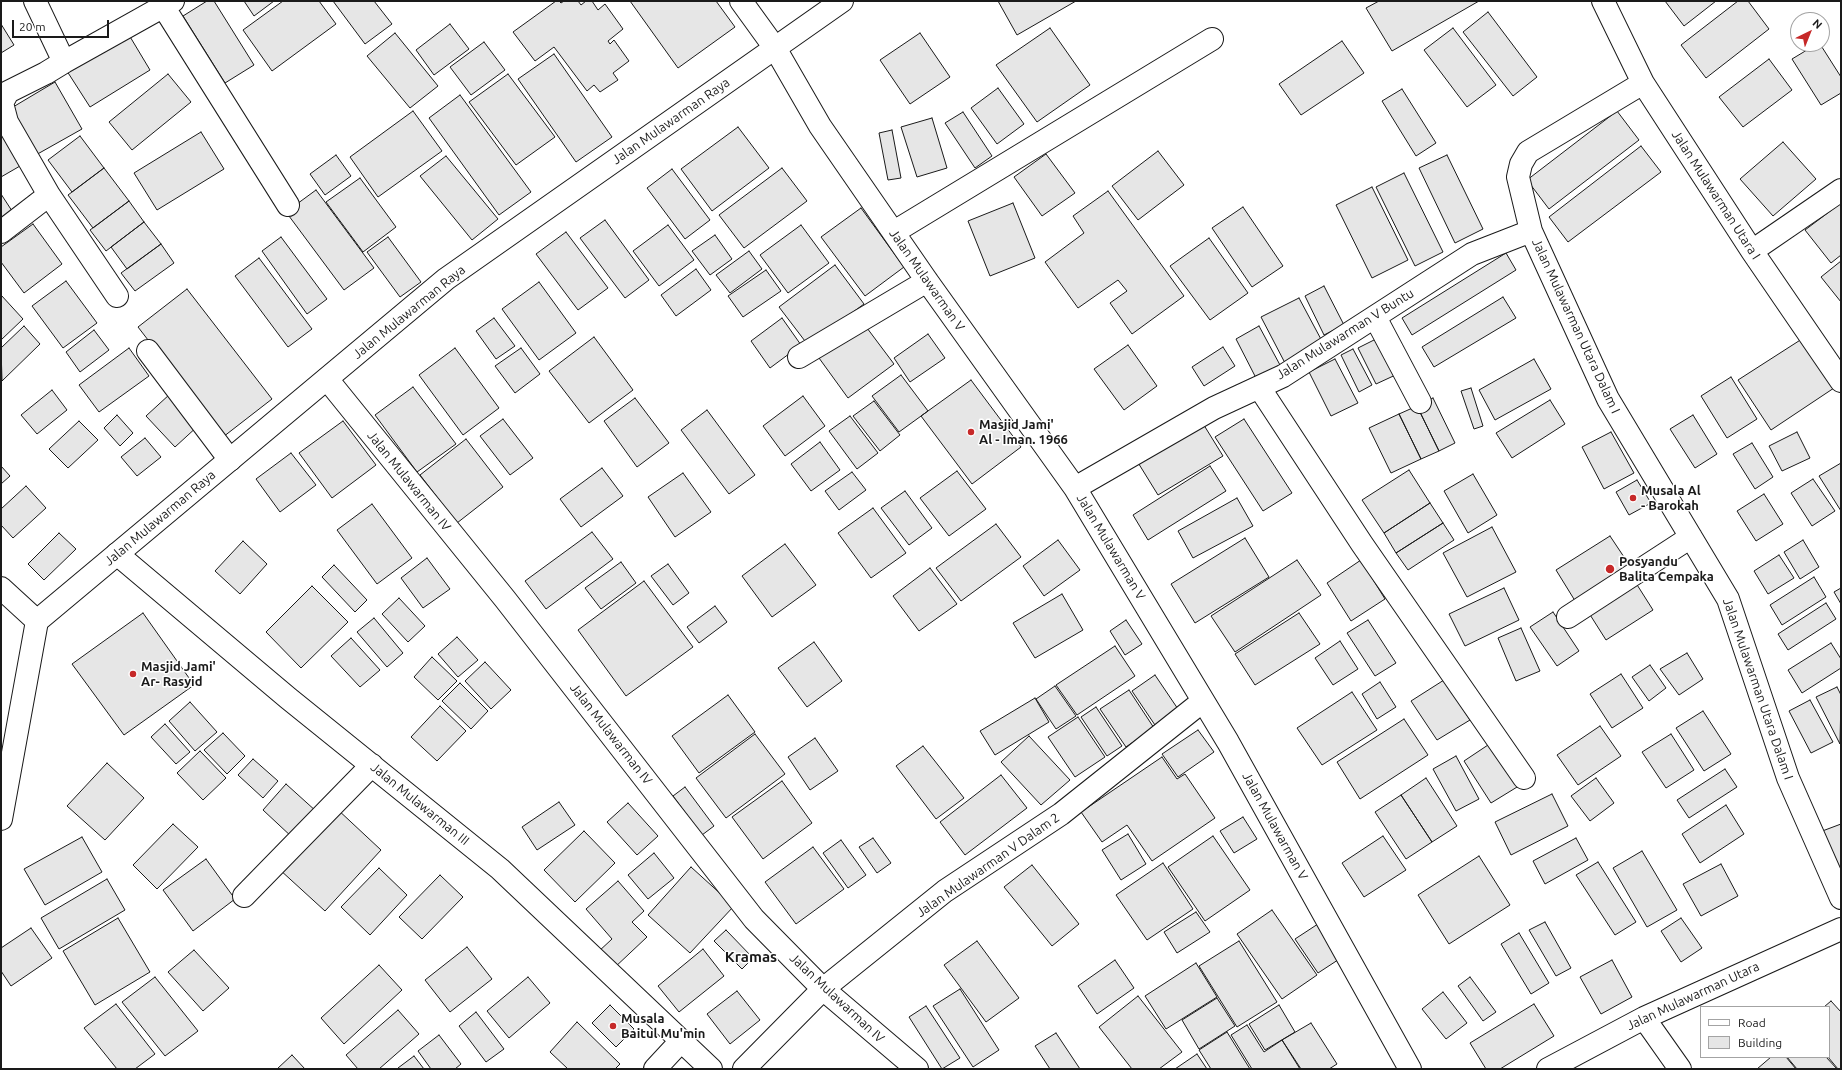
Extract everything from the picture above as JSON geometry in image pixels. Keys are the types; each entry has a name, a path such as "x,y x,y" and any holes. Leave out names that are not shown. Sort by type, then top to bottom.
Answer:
{"street":[{"path":"35,1 64,62"},
{"name":"Jalan Mulawarman V","path":"741,1 775,48 820,126 927,281 1075,488 1228,742 1410,1069"},
{"name":"Jalan Mulawarman Raya","path":"37,621 446,279 842,1"},
{"name":"Jalan Mulawarman Utara I","path":"1603,1 1643,83 1752,251 1841,381"},
{"path":"117,296 49,195 7,122 2,103 8,92 168,4 288,205"},
{"path":"894,232 1212,38"},
{"name":"Jalan Mulawarman Utara Dalam I","path":"1643,83 1528,152 1521,164 1518,177 1531,231 1608,399 1728,599 1788,778 1841,898"},
{"path":"1752,251 1841,190"},
{"path":"1,232 49,195"},
{"name":"Jalan Mulawarman V Buntu","path":"1075,488 1214,408 1283,376 1472,254 1531,231"},
{"path":"799,357 927,281"},
{"path":"1375,317 1420,402"},
{"path":"148,351 230,460"},
{"name":"Jalan Mulawarman IV","path":"327,379 506,599 754,919 823,989 917,1069"},
{"path":"1259,387 1362,544 1524,778"},
{"path":"1568,617 1691,537"},
{"name":"Jalan Mulawarman III","path":"117,554 288,698 500,870 711,1069"},
{"path":"1,588 37,621 1,819"},
{"name":"Jalan Mulawarman V Dalam 2","path":"744,1069 823,989 945,891 1061,814 1203,700"},
{"path":"244,896 372,765"},
{"name":"Jalan Mulawarman Utara","path":"1548,1069 1644,1018 1841,929"},
{"path":"1644,1018 1680,1069"},
{"path":"655,1069 681,1041"}],"building":[{"path":"207,1 214,1 254,65 225,83 183,16"},
{"path":"244,1 274,1 254,16"},
{"path":"283,1 319,1 336,24 272,71 243,30"},
{"path":"333,1 374,1 392,24 365,44"},
{"path":"556,1 561,3 564,1 578,1 581,5 586,1 592,1 598,10 605,4 623,29 608,41 610,44 614,40 629,61 613,73 618,80 600,92 594,85 587,91 554,47 535,61 513,32"},
{"path":"630,1 716,1 735,27 678,68"},
{"path":"998,1 1076,1 1017,35"},
{"path":"1379,1 1479,1 1392,51 1366,8"},
{"path":"1665,1 1716,1 1684,26"},
{"path":"1738,1 1748,1 1769,29 1706,78 1681,45"},
{"path":"1488,12 1537,77 1513,96 1463,32"},
{"path":"1,24 14,45 1,53"},
{"path":"450,24 469,49 434,75 416,50"},
{"path":"1050,28 1090,85 1037,122 996,65"},
{"path":"1453,28 1496,85 1467,107 1424,50"},
{"path":"126,30 150,70 90,107 65,68"},
{"path":"395,33 438,86 410,108 367,56"},
{"path":"920,33 950,77 910,104 880,60"},
{"path":"1342,41 1364,73 1301,115 1279,84"},
{"path":"484,42 505,70 471,95 450,67"},
{"path":"1804,52 1825,52 1841,77 1841,93 1821,105 1792,59"},
{"path":"554,54 612,137 576,162 518,79"},
{"path":"1769,59 1792,90 1743,127 1719,97"},
{"path":"168,74 191,102 132,150 109,122"},
{"path":"508,74 555,137 516,165 469,102"},
{"path":"55,82 82,129 34,156 8,110"},
{"path":"998,88 1024,124 997,144 971,108"},
{"path":"1402,89 1436,143 1416,156 1382,101"},
{"path":"460,95 531,192 499,215 429,118"},
{"path":"413,111 442,151 378,197 350,157"},
{"path":"1617,111 1639,140 1549,209 1527,180"},
{"path":"963,112 992,156 975,168 945,123"},
{"path":"932,118 947,168 917,177 901,127"},
{"path":"738,127 769,168 712,211 681,169"},
{"path":"1,130 20,166 1,177"},
{"path":"892,130 901,178 888,180 879,133"},
{"path":"201,132 224,169 157,210 134,173"},
{"path":"80,136 104,168 72,192 48,160"},
{"path":"1783,142 1816,179 1773,216 1740,179"},
{"path":"1641,146 1661,172 1568,242 1549,217"},
{"path":"1158,151 1184,185 1138,220 1112,186"},
{"path":"1046,154 1075,193 1042,216 1014,177"},
{"path":"336,155 351,176 325,195 310,174"},
{"path":"1447,155 1483,229 1455,243 1419,168"},
{"path":"446,156 498,219 472,240 420,176"},
{"path":"104,168 129,201 93,228 68,195"},
{"path":"782,168 807,201 744,248 719,215"},
{"path":"672,169 710,220 685,239 647,188"},
{"path":"1404,173 1443,252 1415,266 1376,187"},
{"path":"360,178 396,227 363,252 326,202"},
{"path":"1372,187 1408,260 1372,278 1336,205"},
{"path":"316,190 374,268 344,290 286,212"},
{"path":"1108,191 1184,296 1132,334 1110,303 1127,291 1118,280 1078,308 1045,262 1084,233 1073,216"},
{"path":"1,194 14,214 1,223"},
{"path":"129,201 144,222 106,251 90,230"},
{"path":"1013,203 1035,258 990,276 968,221"},
{"path":"1841,203 1841,255 1831,263 1805,230"},
{"path":"1243,207 1283,266 1252,287 1212,228"},
{"path":"861,208 904,267 865,296 821,237"},
{"path":"605,220 649,280 625,298 580,238"},
{"path":"144,222 161,244 127,269 111,247"},
{"path":"33,224 62,264 24,293 1,262 1,247"},
{"path":"668,225 694,260 659,286 633,251"},
{"path":"801,225 829,263 788,293 760,255"},
{"path":"566,232 608,288 578,310 536,254"},
{"path":"715,235 732,259 710,275 692,251"},
{"path":"281,237 327,299 307,314 262,251"},
{"path":"388,237 421,282 400,297 367,252"},
{"path":"1209,238 1248,293 1210,320 1170,266"},
{"path":"161,244 174,263 135,291 121,273"},
{"path":"749,251 762,269 730,293 716,275"},
{"path":"1506,253 1516,270 1412,335 1402,318"},
{"path":"259,258 312,329 288,347 235,276"},
{"path":"1841,261 1841,302 1821,277"},
{"path":"835,265 864,304 808,345 779,307"},
{"path":"696,269 711,290 676,316 661,295"},
{"path":"766,270 781,291 743,317 728,296"},
{"path":"66,281 97,323 63,348 32,306"},
{"path":"539,282 576,333 539,360 502,309"},
{"path":"1324,286 1344,325 1324,335 1305,296"},
{"path":"187,289 272,399 223,437 138,327"},
{"path":"1,295 23,319 1,340"},
{"path":"1503,297 1516,318 1434,367 1422,347"},
{"path":"1299,298 1323,343 1285,363 1261,317"},
{"path":"494,318 515,346 496,359 476,331"},
{"path":"782,318 801,345 770,368 751,341"},
{"path":"864,324 894,364 848,398 819,358"},
{"path":"24,326 40,344 2,381 1,348"},
{"path":"1259,326 1280,365 1256,378 1236,339"},
{"path":"94,330 109,350 80,372 66,352"},
{"path":"928,334 945,358 910,382 894,358"},
{"path":"1384,335 1402,372 1376,384 1358,348"},
{"path":"594,337 633,390 589,423 549,371"},
{"path":"1805,337 1837,386 1771,430 1738,380"},
{"path":"1128,345 1157,386 1124,410 1094,369"},
{"path":"1223,347 1235,366 1204,386 1192,367"},
{"path":"129,348 149,376 99,412 79,385"},
{"path":"455,348 499,408 463,435 419,375"},
{"path":"521,348 540,374 515,393 495,366"},
{"path":"1353,349 1372,385 1359,392 1341,355"},
{"path":"1335,359 1358,403 1331,416 1309,372"},
{"path":"1534,359 1551,389 1495,420 1479,390"},
{"path":"901,375 928,411 899,432 872,396"},
{"path":"1731,377 1757,419 1727,438 1701,396"},
{"name":"Masjid Jami' Al - Iman. 1966","path":"971,380 1021,447 972,484 921,416"},
{"path":"413,387 456,444 417,472 375,415"},
{"path":"1471,388 1483,426 1474,429 1461,391"},
{"path":"52,390 67,410 37,434 21,415"},
{"path":"170,394 199,425 175,447 146,416"},
{"path":"803,396 825,426 785,456 763,426"},
{"path":"635,398 669,443 637,467 604,421"},
{"path":"1433,398 1455,443 1439,451 1417,406"},
{"path":"1550,400 1565,424 1512,458 1496,433"},
{"path":"874,401 900,435 880,451 853,416"},
{"path":"1417,406 1439,451 1421,459 1399,414"},
{"path":"707,410 755,475 729,494 681,430"},
{"path":"1399,414 1421,459 1391,473 1369,428"},
{"path":"117,415 133,433 120,446 104,428"},
{"path":"1693,415 1717,454 1695,468 1670,429"},
{"path":"850,416 878,453 857,469 829,431"},
{"path":"503,419 533,458 510,475 480,436"},
{"path":"1244,419 1292,493 1263,511 1215,437"},
{"path":"79,421 98,440 68,468 49,449"},
{"path":"343,421 376,465 332,498 299,453"},
{"path":"1202,422 1223,456 1158,495 1137,461"},
{"path":"1611,432 1634,473 1604,489 1582,447"},
{"path":"1797,432 1810,458 1782,471 1769,446"},
{"path":"145,438 161,457 137,476 121,457"},
{"path":"466,439 503,487 457,523 420,475"},
{"path":"820,442 840,470 811,491 791,464"},
{"path":"1752,443 1773,477 1755,489 1733,454"},
{"path":"291,453 316,485 280,512 256,479"},
{"path":"1841,463 1841,511 1819,476"},
{"path":"1,466 10,476 1,484"},
{"path":"1210,466 1226,491 1148,540 1133,515"},
{"path":"602,468 623,496 581,527 560,499"},
{"path":"1409,470 1430,503 1384,533 1362,500"},
{"path":"957,471 986,509 949,536 920,498"},
{"path":"852,472 866,490 839,510 825,491"},
{"path":"683,473 711,512 675,537 648,497"},
{"path":"1473,474 1497,515 1468,533 1444,491"},
{"path":"1813,479 1835,511 1812,526 1791,493"},
{"name":"Musala Al - Barokah","path":"1637,480 1651,503 1629,515 1616,492"},
{"path":"26,486 46,508 13,538 1,525 1,509"},
{"path":"905,491 932,528 909,545 881,508"},
{"path":"1764,494 1783,524 1756,541 1737,511"},
{"path":"1237,498 1253,526 1193,558 1178,531"},
{"path":"1430,503 1443,523 1396,553 1384,533"},
{"path":"372,504 412,558 377,584 337,530"},
{"path":"873,508 906,553 871,578 838,533"},
{"path":"1443,523 1454,540 1408,570 1396,553"},
{"path":"996,524 1021,557 961,601 936,568"},
{"path":"1492,527 1516,572 1467,597 1443,553"},
{"path":"592,532 613,559 546,609 525,581"},
{"path":"59,533 76,549 44,580 28,564"},
{"path":"1610,536 1632,569 1577,604 1556,570"},
{"path":"1245,538 1269,577 1195,623 1171,584"},
{"path":"1058,540 1080,570 1044,596 1023,566"},
{"path":"1803,540 1819,567 1800,579 1784,552"},
{"path":"243,541 267,564 240,594 215,571"},
{"path":"785,544 816,585 772,617 742,576"},
{"path":"1779,555 1794,578 1768,594 1754,571"},
{"path":"427,558 450,589 423,608 401,578"},
{"path":"1297,560 1321,595 1235,652 1211,616"},
{"path":"1361,560 1385,599 1351,621 1327,583"},
{"path":"621,562 636,583 601,609 585,588"},
{"path":"668,564 689,593 673,605 651,576"},
{"path":"334,565 367,600 355,612 322,577"},
{"path":"930,568 957,604 919,631 893,596"},
{"path":"1814,577 1826,597 1782,625 1770,605"},
{"path":"1634,580 1653,610 1606,640 1587,610"},
{"path":"644,581 693,647 626,696 578,630"},
{"path":"312,586 348,622 301,668 266,632"},
{"path":"1504,588 1519,620 1465,646 1449,614"},
{"path":"1841,588 1841,604 1834,592"},
{"path":"1062,594 1083,630 1035,658 1013,623"},
{"path":"399,598 425,626 408,642 382,614"},
{"path":"1826,603 1836,619 1788,650 1778,634"},
{"path":"715,606 727,622 699,643 687,627"},
{"path":"1553,612 1579,651 1557,666 1530,627"},
{"name":"Masjid Jami' Ar- Rasyid","path":"143,613 194,685 124,735 72,664"},
{"path":"1299,613 1320,644 1255,685 1235,654"},
{"path":"374,618 403,653 387,667 357,632"},
{"path":"1126,620 1142,644 1125,655 1110,631"},
{"path":"1368,620 1396,663 1375,676 1347,633"},
{"path":"1521,628 1540,671 1516,681 1498,638"},
{"path":"457,637 478,660 458,677 438,654"},
{"path":"351,638 380,670 360,687 331,656"},
{"path":"1340,641 1358,669 1333,685 1315,658"},
{"path":"814,642 842,681 807,707 778,668"},
{"path":"1831,643 1841,659 1841,668 1802,693 1788,670"},
{"path":"1115,646 1135,676 1077,715 1056,685"},
{"path":"1687,653 1703,679 1679,695 1660,669"},
{"path":"432,657 457,681 438,700 414,677"},
{"path":"485,662 511,690 491,709 465,681"},
{"path":"1650,665 1666,688 1649,701 1632,677"},
{"path":"1621,674 1643,708 1612,728 1590,694"},
{"path":"1155,675 1180,712 1157,728 1132,691"},
{"path":"1444,680 1470,720 1437,740 1411,701"},
{"path":"1380,682 1396,707 1377,719 1362,694"},
{"path":"460,683 488,711 471,729 442,701"},
{"path":"1055,686 1076,716 1056,729 1036,699"},
{"path":"1837,687 1841,695 1840,744 1816,697"},
{"path":"1129,690 1154,728 1126,747 1100,709"},
{"path":"1352,692 1377,730 1322,765 1297,728"},
{"path":"728,695 755,732 699,773 672,736"},
{"path":"1035,698 1049,722 995,755 980,731"},
{"path":"1810,700 1833,742 1811,753 1789,711"},
{"path":"190,702 217,732 195,751 169,721"},
{"path":"440,706 466,731 437,761 411,737"},
{"path":"1096,707 1122,746 1107,756 1081,717"},
{"path":"1703,711 1731,754 1704,771 1676,728"},
{"path":"1078,717 1105,757 1075,777 1048,737"},
{"path":"1404,719 1428,755 1360,799 1337,762"},
{"path":"165,724 190,752 176,764 151,737"},
{"path":"1600,726 1621,756 1578,785 1557,755"},
{"path":"1198,730 1214,752 1178,777 1162,754"},
{"path":"223,733 245,756 227,774 204,750"},
{"path":"755,734 785,774 726,818 696,778"},
{"path":"1671,734 1694,770 1666,788 1642,752"},
{"path":"1029,736 1070,780 1041,805 1001,762"},
{"path":"815,738 838,771 810,790 788,757"},
{"path":"1494,741 1522,784 1491,803 1464,761"},
{"path":"923,746 964,798 936,819 896,766"},
{"path":"200,751 226,778 203,800 177,773"},
{"path":"1456,756 1479,799 1456,811 1433,769"},
{"path":"1162,757 1177,779 1185,774 1215,818 1152,861 1127,825 1102,842 1081,812"},
{"path":"253,759 278,781 263,798 238,775"},
{"path":"107,763 144,798 105,840 67,806"},
{"path":"1725,769 1737,787 1689,818 1677,800"},
{"path":"1001,775 1027,808 965,855 940,822"},
{"path":"1426,778 1457,826 1432,842 1401,795"},
{"path":"1596,778 1614,803 1590,821 1571,796"},
{"path":"782,781 812,823 763,859 732,817"},
{"path":"286,784 317,812 293,838 263,810"},
{"path":"685,787 714,826 702,835 673,796"},
{"path":"1552,794 1568,826 1511,855 1495,822"},
{"path":"1401,795 1432,842 1406,859 1375,812"},
{"path":"559,802 575,825 537,850 522,827"},
{"path":"628,803 658,836 637,855 607,822"},
{"path":"1726,805 1744,834 1700,863 1682,834"},
{"path":"336,808 381,850 325,911 279,869"},
{"path":"1243,817 1257,839 1234,853 1220,831"},
{"path":"173,824 198,847 157,889 133,865"},
{"path":"1841,824 1841,882 1817,833"},
{"path":"584,831 615,863 575,902 544,870"},
{"path":"1128,834 1146,864 1121,880 1102,850"},
{"path":"1213,836 1250,890 1205,921 1168,867"},
{"path":"1383,836 1406,870 1364,897 1342,863"},
{"path":"82,837 102,872 45,905 24,869"},
{"path":"873,838 891,863 877,873 859,847"},
{"path":"1576,838 1588,860 1545,884 1533,861"},
{"path":"841,840 866,875 848,888 823,853"},
{"path":"813,847 844,889 796,924 765,882"},
{"path":"1642,851 1677,910 1647,927 1613,868"},
{"path":"654,853 674,878 648,899 628,875"},
{"path":"1479,856 1510,905 1449,944 1418,895"},
{"path":"206,859 235,899 193,931 163,890"},
{"path":"1598,862 1636,922 1615,935 1576,875"},
{"path":"1163,863 1193,909 1147,940 1116,895"},
{"path":"1721,864 1738,896 1701,916 1683,884"},
{"path":"1032,865 1079,924 1052,946 1004,887"},
{"path":"691,867 734,906 690,953 648,915"},
{"path":"379,868 407,895 370,935 341,907"},
{"path":"440,875 463,897 422,939 399,917"},
{"path":"107,879 125,910 59,949 41,918"},
{"path":"618,881 644,911 632,922 647,937 613,969 598,952 612,939 586,909"},
{"path":"1272,910 1317,975 1282,999 1237,934"},
{"path":"1196,912 1210,932 1177,953 1164,932"},
{"path":"118,918 150,972 95,1005 63,951"},
{"path":"1681,918 1702,948 1681,962 1661,931"},
{"path":"1321,922 1344,956 1318,973 1295,939"},
{"path":"1545,922 1571,968 1556,976 1529,930"},
{"path":"31,928 52,958 11,986 1,971 1,948"},
{"path":"726,930 753,958 742,969 714,941"},
{"path":"1519,933 1549,983 1531,994 1501,944"},
{"path":"977,941 1019,998 986,1022 944,965"},
{"path":"1239,941 1277,1002 1237,1027 1199,966"},
{"path":"467,947 492,979 450,1012 425,980"},
{"path":"703,949 724,976 679,1012 658,986"},
{"path":"194,950 229,988 203,1011 168,972"},
{"path":"1115,960 1134,988 1097,1014 1078,986"},
{"path":"1612,960 1632,997 1601,1014 1580,977"},
{"path":"1196,963 1217,997 1166,1029 1145,996"},
{"path":"379,965 402,990 344,1044 321,1018"},
{"path":"155,977 198,1031 165,1056 122,1002"},
{"path":"528,977 550,1003 509,1038 487,1011"},
{"path":"1470,977 1496,1012 1483,1021 1458,986"},
{"path":"960,989 999,1050 973,1067 933,1006"},
{"path":"737,991 760,1020 730,1044 707,1014"},
{"path":"1443,992 1467,1023 1446,1039 1422,1009"},
{"path":"1138,996 1182,1052 1159,1069 1132,1069 1099,1027"},
{"path":"1217,998 1235,1026 1199,1049 1182,1020"},
{"path":"1831,1001 1841,1012 1841,1069 1838,1069 1829,1058 1830,1006 1825,1006"},
{"path":"116,1004 155,1054 135,1069 117,1069 84,1028"},
{"path":"1534,1004 1554,1036 1500,1069 1486,1069 1470,1043"},
{"name":"Musala Baitul Mu'min","path":"610,1005 634,1029 616,1047 592,1023"},
{"path":"1279,1005 1295,1032 1265,1050 1249,1024"},
{"path":"926,1006 960,1058 942,1069 909,1017"},
{"path":"398,1010 419,1034 379,1069 358,1069 346,1055"},
{"path":"476,1012 504,1049 486,1062 459,1026"},
{"path":"577,1022 620,1064 615,1069 568,1069 550,1052"},
{"path":"1311,1023 1337,1064 1329,1069 1301,1069 1282,1040"},
{"path":"1247,1025 1264,1052 1282,1040 1300,1069 1252,1069 1231,1035"},
{"path":"1227,1032 1250,1069 1211,1069 1199,1050"},
{"path":"1056,1033 1080,1069 1050,1069 1035,1046"},
{"path":"439,1035 461,1064 455,1069 431,1069 418,1051"},
{"path":"1197,1054 1207,1069 1175,1069"},
{"path":"292,1055 305,1069 277,1069"},
{"path":"414,1056 424,1069 398,1068"},
{"path":"1770,1058 1787,1058 1796,1069 1757,1069"},
{"path":"1788,1058 1827,1058 1837,1069 1797,1069"}],"place":[{"name":"Masjid Jami' Al - Iman. 1966","path":"971,432"},
{"name":"Musala Al - Barokah","path":"1633,498"},
{"name":"Posyandu Balita Cempaka","path":"1610,569"},
{"name":"Masjid Jami' Ar- Rasyid","path":"133,674"},
{"name":"Musala Baitul Mu'min","path":"613,1026"}],"district":[{"name":"Kramas","path":"751,957"}]}
